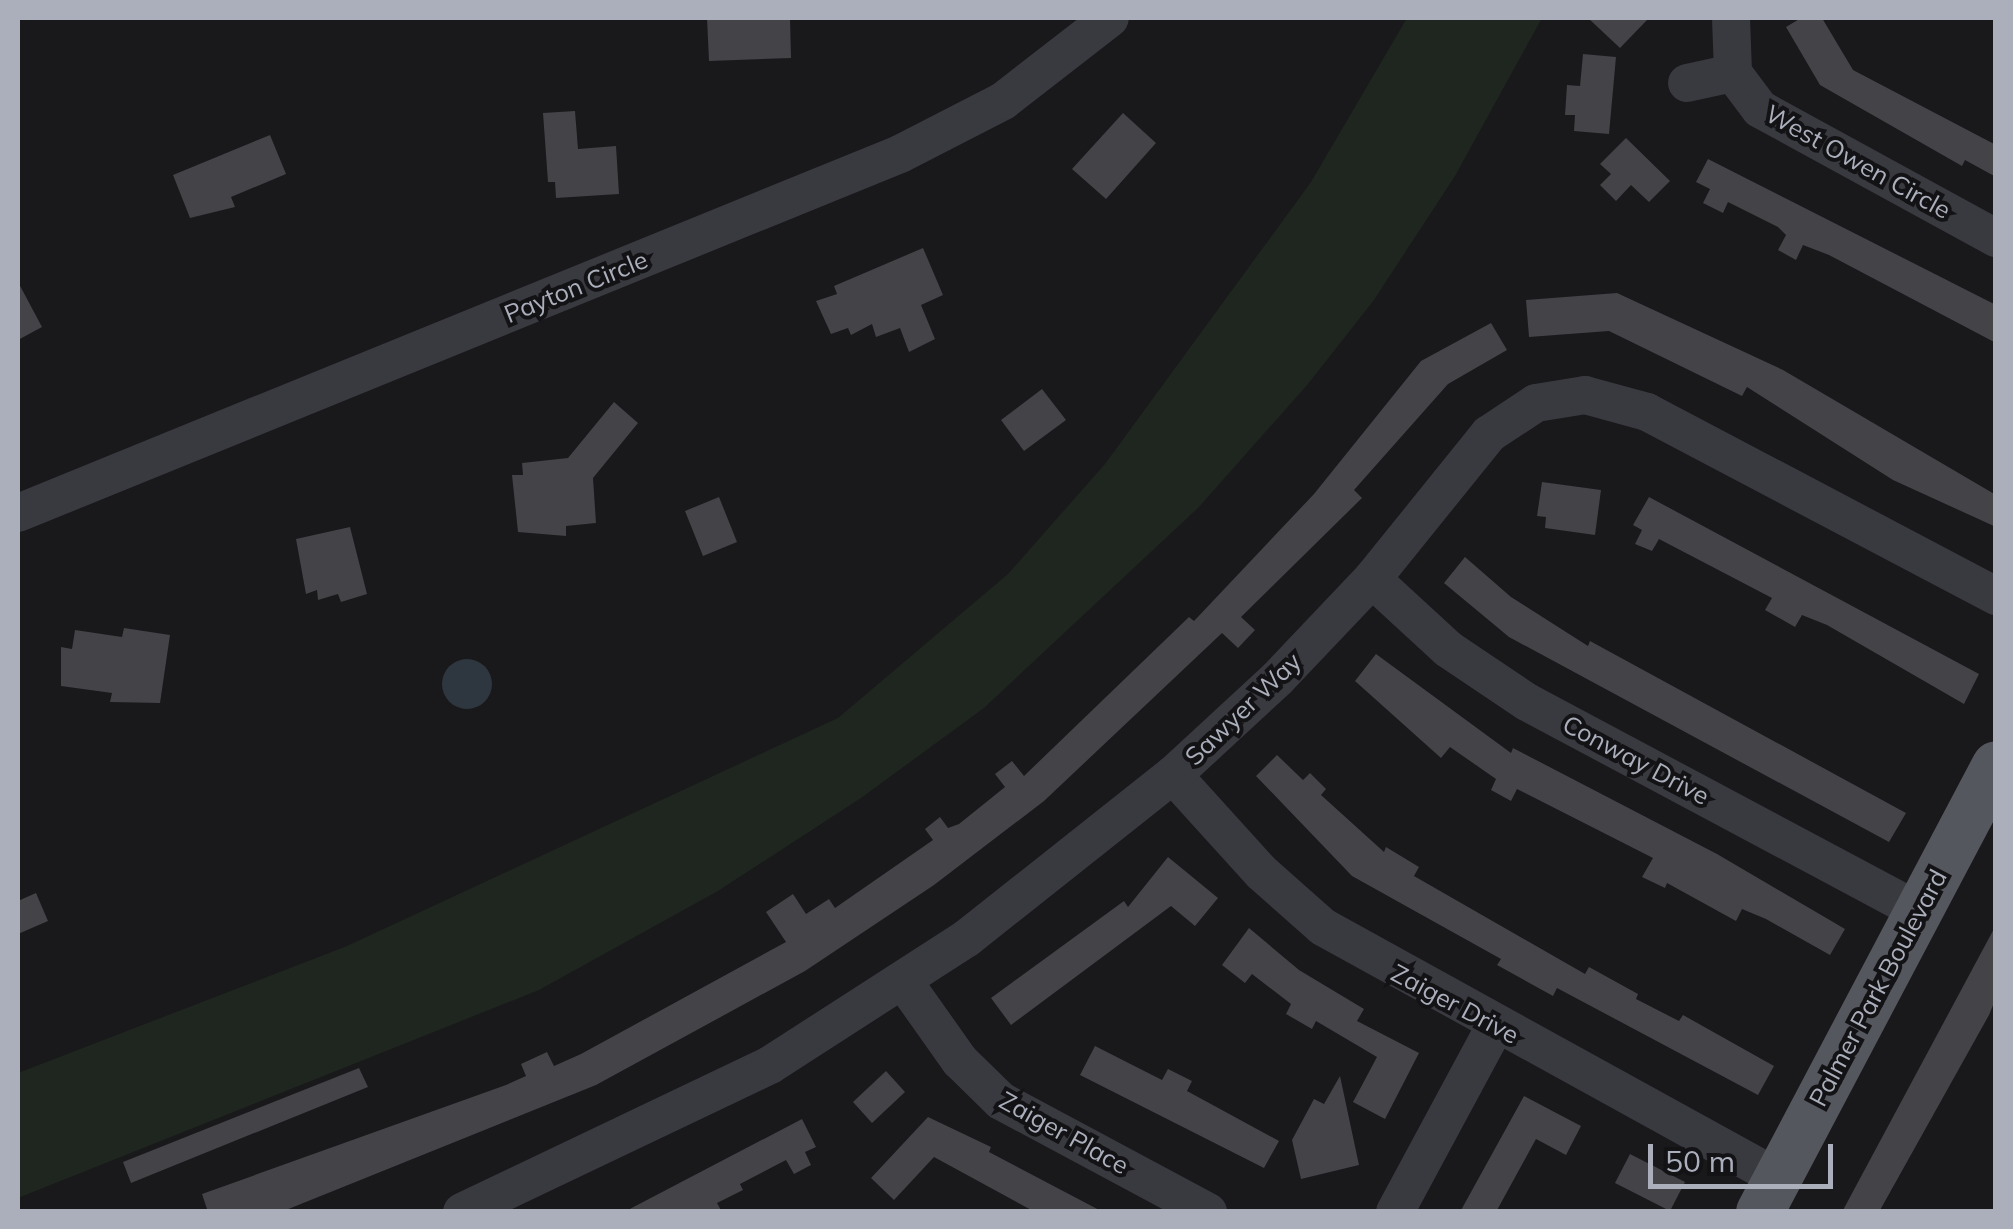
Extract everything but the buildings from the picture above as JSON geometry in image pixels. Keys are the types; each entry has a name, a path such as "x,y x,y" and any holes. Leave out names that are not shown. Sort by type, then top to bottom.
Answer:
{"main road":[{"name":"Palmer Park Boulevard","path":"1769,1194 1996,765"}],"street":[{"name":"Payton Circle","path":"18,513 900,154 1004,101 1110,18"},
{"path":"1686,83 1733,72 1732,18"},
{"name":"West Owen Circle","path":"1733,72 1760,109 1781,124 1996,238"},
{"name":"Sawyer Way","path":"462,1212 519,1201 770,1064 904,982 1173,775 1372,580 1508,417 1536,404 1585,396 1647,412 1996,596"},
{"name":"Conway Drive","path":"1372,580 1448,650 1527,702 1919,911"},
{"name":"Zaiger Drive","path":"1173,775 1262,873 1323,927 1495,1026 1769,1194"},
{"name":"Zaiger Place","path":"904,982 960,1061 1001,1101 1208,1212"},
{"path":"1395,1212 1495,1026"}],"shaded area":[{"path":"1407,18 1542,18 1455,176 1374,300 1308,384 1199,507 984,708 861,798 718,891 539,990 18,1198 18,1073 347,946 838,718 1008,574 1105,464 1311,182"},
{"path":"467,659 485,666 492,684 485,702 467,709 449,702 442,684 449,666"}]}
